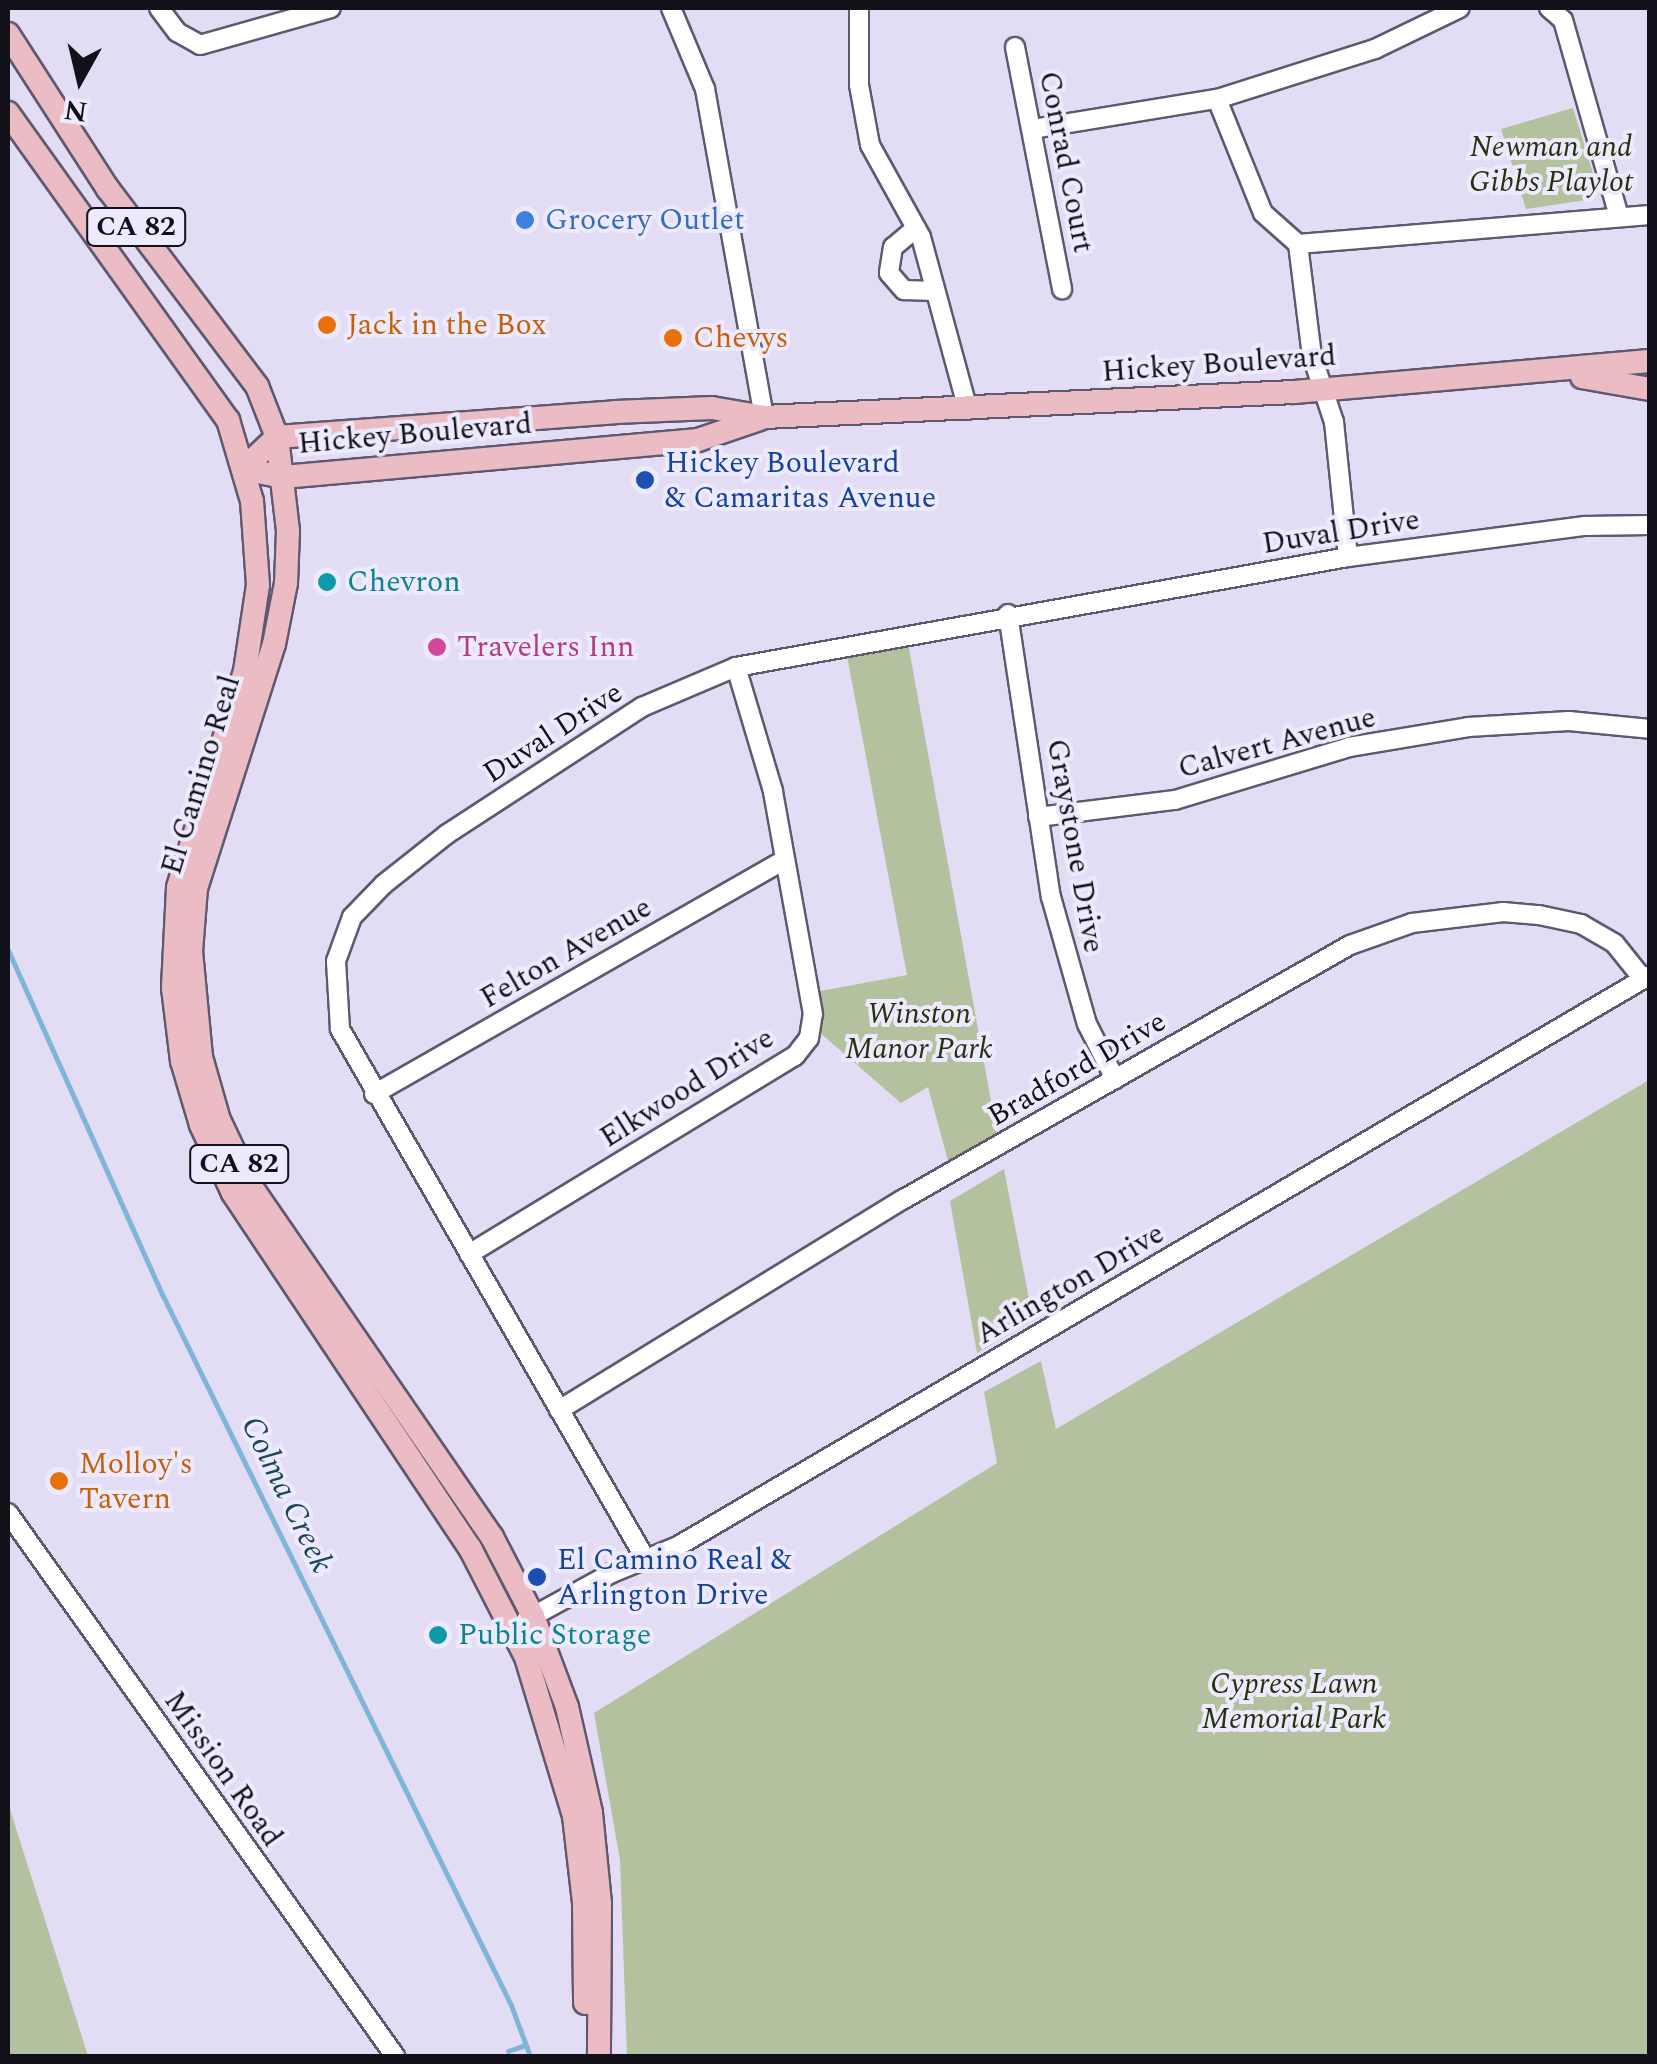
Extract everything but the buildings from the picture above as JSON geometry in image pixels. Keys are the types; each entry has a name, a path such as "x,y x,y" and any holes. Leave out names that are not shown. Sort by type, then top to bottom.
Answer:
{"main road":[{"name":"El Camino Real","path":"8,34 108,189 249,374 278,437 288,531 281,612 203,856 192,918 201,1057 218,1120 250,1185 492,1537 534,1616 568,1707 591,1813 600,1903 599,2056"},
{"name":"El Camino Real","path":"8,114 204,380 228,420 243,469 257,535 258,584 245,671 178,888 173,988 182,1061 200,1125 232,1192 400,1439 512,1628 548,1714 574,1816 584,1904 584,2056"},
{"name":"Hickey Boulevard","path":"243,469 278,437 712,408 764,418 968,410 1559,372 1650,361"},
{"name":"Hickey Boulevard","path":"1559,372 1650,389"},
{"name":"Hickey Boulevard","path":"243,469 283,477 698,440 764,418"}],"street":[{"path":"160,8 177,32 200,45 331,8"},
{"path":"672,8 705,89 764,418"},
{"path":"859,8 859,85 870,145 916,228 968,410"},
{"path":"1033,129 1217,99 1375,49 1460,8"},
{"path":"1549,8 1563,20 1620,217"},
{"name":"Conrad Court","path":"1015,47 1062,288"},
{"path":"1217,99 1263,214 1298,244 1312,356 1334,422 1348,557"},
{"path":"1298,244 1650,215"},
{"path":"916,228 893,246 889,273 904,290 935,291"},
{"name":"Duval Drive","path":"646,1558 350,1053 335,1002 336,961 352,917 384,884 479,812 642,707 736,667 1008,614 1348,557 1584,526 1650,525"},
{"name":"Graystone Drive","path":"1008,614 1038,817 1071,976 1115,1079"},
{"name":"Elkwood Drive","path":"469,1254 795,1056 809,1038 814,1014 784,860 756,721 736,667"},
{"name":"Calvert Avenue","path":"1038,817 1175,800 1348,747 1468,727 1569,721 1650,729"},
{"name":"Felton Avenue","path":"374,1094 784,860"},
{"name":"Bradford Drive","path":"559,1410 902,1200 1350,944 1412,923 1503,912 1581,924 1615,944 1646,977"},
{"name":"Arlington Drive","path":"512,1628 646,1558 678,1546 1646,977"},
{"name":"Mission Road","path":"8,1512 395,2056"}],"green space":[{"name":"Newman and Gibbs Playlot","path":"1573,108 1595,180 1593,199 1526,209 1501,129"},
{"name":"Winston Manor Park","path":"906,632 999,1145 951,1172 928,1087 901,1103 811,1025 810,993 907,975 845,645"},
{"name":"Cypress Lawn Memorial Park","path":"1649,1080 1649,2056 627,2056 620,1860 594,1713 997,1463 984,1392 1041,1361 1056,1429"},
{"path":"1004,1169 1033,1320 977,1353 950,1201"},
{"path":"8,1803 88,2056 8,2056"}],"waterway":[{"name":"Colma Creek","path":"8,950 163,1296 511,2005 530,2056"},
{"path":"508,2051 525,2045"}],"place":[{"name":"Grocery Outlet","path":"525,220"},
{"name":"Jack in the Box","path":"327,325"},
{"name":"Chevys","path":"673,338"},
{"name":"Hickey Boulevard & Camaritas Avenue","path":"645,480"},
{"name":"Chevron","path":"327,582"},
{"name":"Travelers Inn","path":"437,647"},
{"name":"Molloy's Tavern","path":"59,1481"},
{"name":"El Camino Real & Arlington Drive","path":"537,1577"},
{"name":"Public Storage","path":"438,1635"}]}
